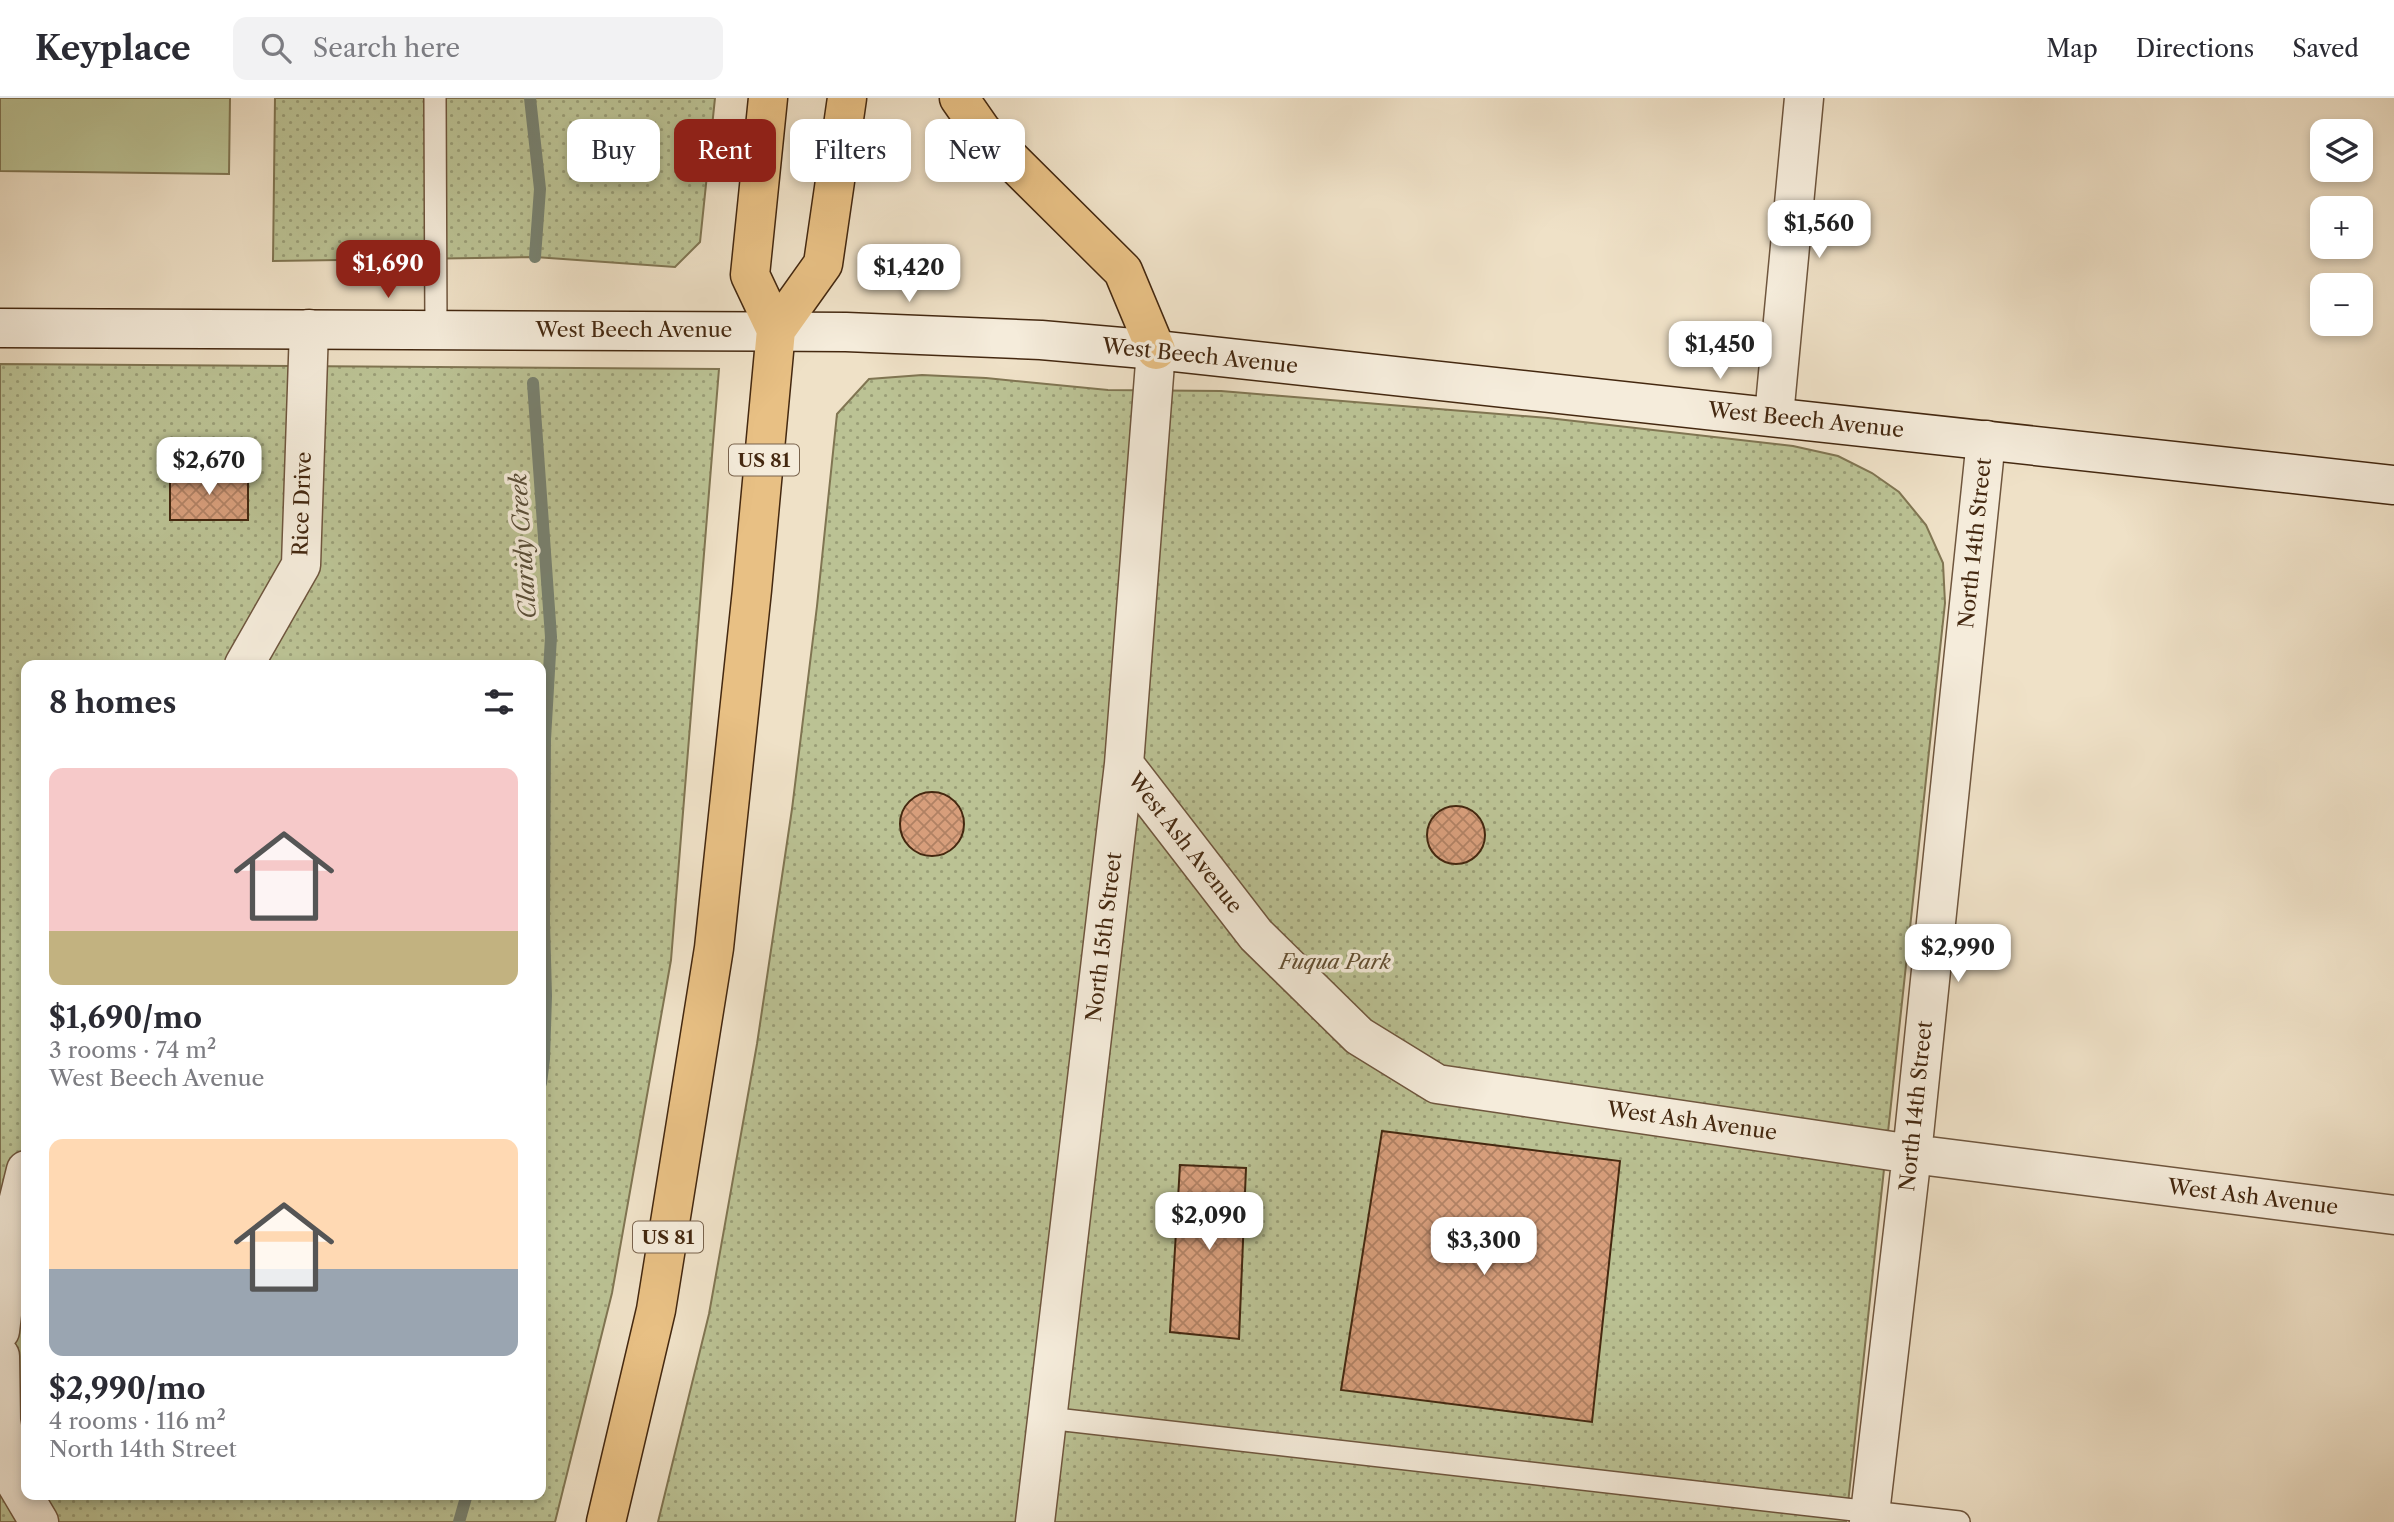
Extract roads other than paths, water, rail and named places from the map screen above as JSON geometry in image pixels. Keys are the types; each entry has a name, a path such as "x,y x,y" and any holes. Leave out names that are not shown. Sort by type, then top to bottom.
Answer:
{"main road":[{"path":"768,98 750,275 776,330 823,264 847,98"},
{"path":"959,98 982,131 1123,271 1156,350"},
{"name":"US 81","path":"606,1522 656,1310 714,948 776,330"}],"street":[{"path":"1774,416 1804,98"},
{"name":"West Beech Avenue","path":"0,328 776,330 927,334 1156,350 2394,485"},
{"name":"Rice Drive","path":"247,660 301,565 309,329"},
{"name":"North 15th Street","path":"1035,1522 1124,764 1156,350"},
{"name":"North 14th Street","path":"1869,1517 1912,1154 1986,440"},
{"name":"West Ash Avenue","path":"1124,764 1256,935 1359,1036 1437,1084 1912,1154 2394,1215"},
{"path":"0,1331 13,1223 21,1190"},
{"path":"0,1356 1,1421 10,1472 21,1491"},
{"path":"26,1500 39,1522"}],"lane":[{"path":"435,98 436,330"},
{"path":"1047,1418 1869,1517 1959,1522"}],"waterway":[{"name":"Claridy Creek","path":"530,98 540,189 535,257"},
{"name":"Claridy Creek","path":"533,383 551,637 546,722"},
{"name":"Claridy Creek","path":"459,1522 465,1500"}],"park label":[{"name":"Fuqua Park","path":"1335,962"}]}
